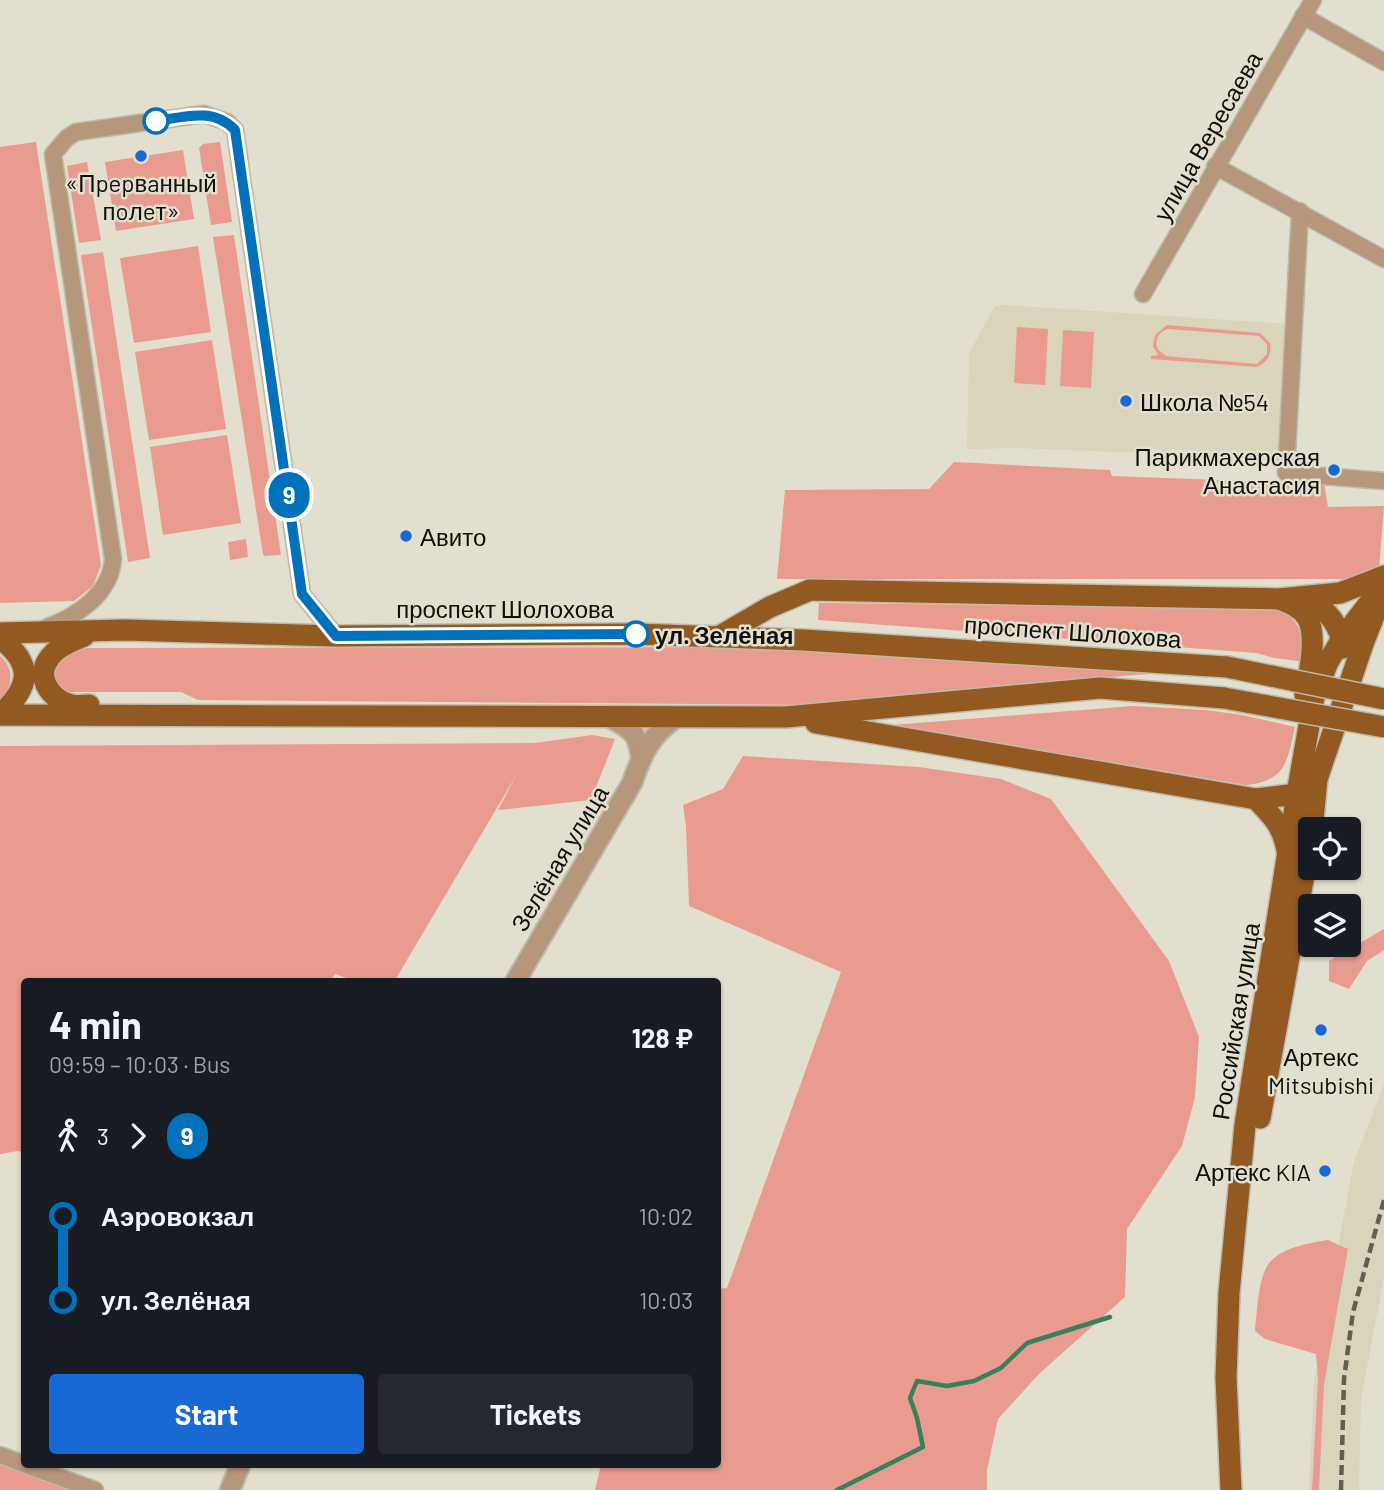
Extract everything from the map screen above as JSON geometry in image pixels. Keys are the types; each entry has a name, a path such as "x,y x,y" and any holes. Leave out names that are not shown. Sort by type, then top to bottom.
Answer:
{"main road":[{"path":"718,637 770,607 810,590 1279,599 1340,593 1384,576"},
{"name":"Российская улица","path":"1231,1490 1226,1378 1229,1293 1245,1125 1287,852 1314,697 1328,662 1343,637 1384,584"},
{"path":"1313,817 1317,779 1384,592"},
{"path":"1310,597 1329,613 1343,637 1346,668 1343,702"},
{"path":"1256,799 1278,790 1289,776 1310,670 1312,643 1307,616 1296,606 1279,599"},
{"name":"проспект Шолохова","path":"0,635 125,630 336,636 606,633 803,640 1227,667 1384,699"},
{"path":"92,632 61,646 47,661 43,677 51,695 72,705 122,707 137,715"},
{"path":"0,635 21,659 26,674 23,688 15,702 0,715"},
{"path":"0,715 786,718 1100,688 1224,698 1384,727"},
{"path":"786,718 1256,799 1297,794 1317,779"},
{"path":"1256,799 1283,831 1287,852"},
{"name":"Российская улица","path":"1244,1490 1239,1378 1241,1294 1258,1127 1303,880"}],"street":[{"name":"улица Вересаева","path":"1143,294 1313,0"},
{"path":"1303,16 1384,62"},
{"path":"34,632 64,621 92,600 107,585 113,573 53,155 67,138 76,132 204,114 227,122 235,130 302,594 336,636"},
{"path":"1216,166 1384,259"},
{"path":"1300,211 1286,473 1384,481"},
{"path":"607,716 634,732 641,757"},
{"name":"Зелёная улица","path":"516,978 632,783 641,757 661,727 677,717"},
{"path":"0,1455 21,1463"},
{"path":"36,1468 96,1490"},
{"path":"230,1490 239,1468"}],"shaded area":[{"path":"36,142 101,565 93,586 74,601 0,603 0,147"},
{"path":"220,142 232,222 211,225 199,148 203,144"},
{"path":"183,150 194,219 116,231 105,162"},
{"path":"87,162 101,240 79,243 67,166"},
{"path":"234,235 281,555 263,554 213,237"},
{"path":"198,246 211,332 134,343 120,258"},
{"path":"103,252 150,558 128,562 81,255"},
{"name":"Школа №54","path":"995,306 1288,324 1279,461 1191,456 1191,450 1172,450 1172,455 1161,454 1161,449 1146,449 1145,453 967,449 969,353"},
{"path":"1167,325 1260,333 1270,343 1270,355 1257,367 1151,359 1151,356 1158,355 1153,346 1155,335","holes":["1168,329 1259,336 1267,344 1267,354 1257,364 1166,356 1158,350 1156,343 1159,334"]},
{"path":"1017,327 1048,329 1045,385 1014,383"},
{"path":"1063,330 1094,332 1091,388 1060,386"},
{"path":"212,340 226,429 149,440 135,352"},
{"path":"227,435 241,523 163,535 150,447"},
{"path":"954,462 1110,470 1112,476 1324,484 1328,507 1384,506 1379,570 1358,579 777,579 785,490 929,489"},
{"path":"246,539 248,557 230,560 228,542"},
{"path":"819,603 1279,609 1292,619 1300,631 1305,662 1257,653 818,620"},
{"path":"875,647 1163,673 1003,685 821,705 198,700 181,692 69,692 59,689 54,673 56,666 65,656 88,648"},
{"path":"0,656 10,671 10,683 0,699"},
{"path":"1133,706 1206,710 1295,727 1287,760 1277,774 1259,783 1246,785 892,725"},
{"path":"592,735 615,739 591,800 498,810 517,774 396,978 346,978 335,974 332,978 21,978 21,1152 0,1154 0,746 535,743"},
{"path":"743,756 919,767 1001,779 1051,799 1169,961 1199,1037 1195,1097 1182,1146 1127,1229 1125,1297 1039,1374 998,1419 987,1470 987,1490 595,1490 600,1468 721,1468 721,1289 727,1288 841,972 689,906 683,805 723,789"},
{"path":"1384,929 1384,950 1367,961 1349,989 1329,981 1329,961 1336,957 1361,957 1361,942"},
{"path":"1384,1084 1384,1277 1361,1399 1359,1490 1309,1490 1314,1383 1353,1165"},
{"path":"1328,1240 1348,1249 1324,1384 1319,1490 1312,1490 1318,1379 1316,1354 1265,1339 1255,1331 1263,1275 1271,1261 1290,1249"},
{"path":"0,1454 21,1462 21,1468 38,1468 99,1490 0,1490"}],"waterway":[{"path":"837,1490 923,1447 910,1398 917,1381 947,1386 974,1381 1001,1368 1027,1343 1110,1317"}],"railway":[{"path":"1341,1490 1344,1379 1353,1312 1384,1200"}],"bus line":[{"name":"9","path":"156,121 204,114 216,116 235,130 302,594 336,636 636,634"}],"place":[{"name":"«Пpepвaнный пoлeт»","path":"141,156"},
{"name":"Школа №54","path":"1126,401"},
{"name":"Парикмахерская Анастасия","path":"1334,470"},
{"name":"Авито","path":"406,536"},
{"name":"ул. Зелёная","path":"636,634"},
{"name":"Артекс Mitsubishi","path":"1321,1030"},
{"name":"Артекс KIA","path":"1325,1171"}]}
